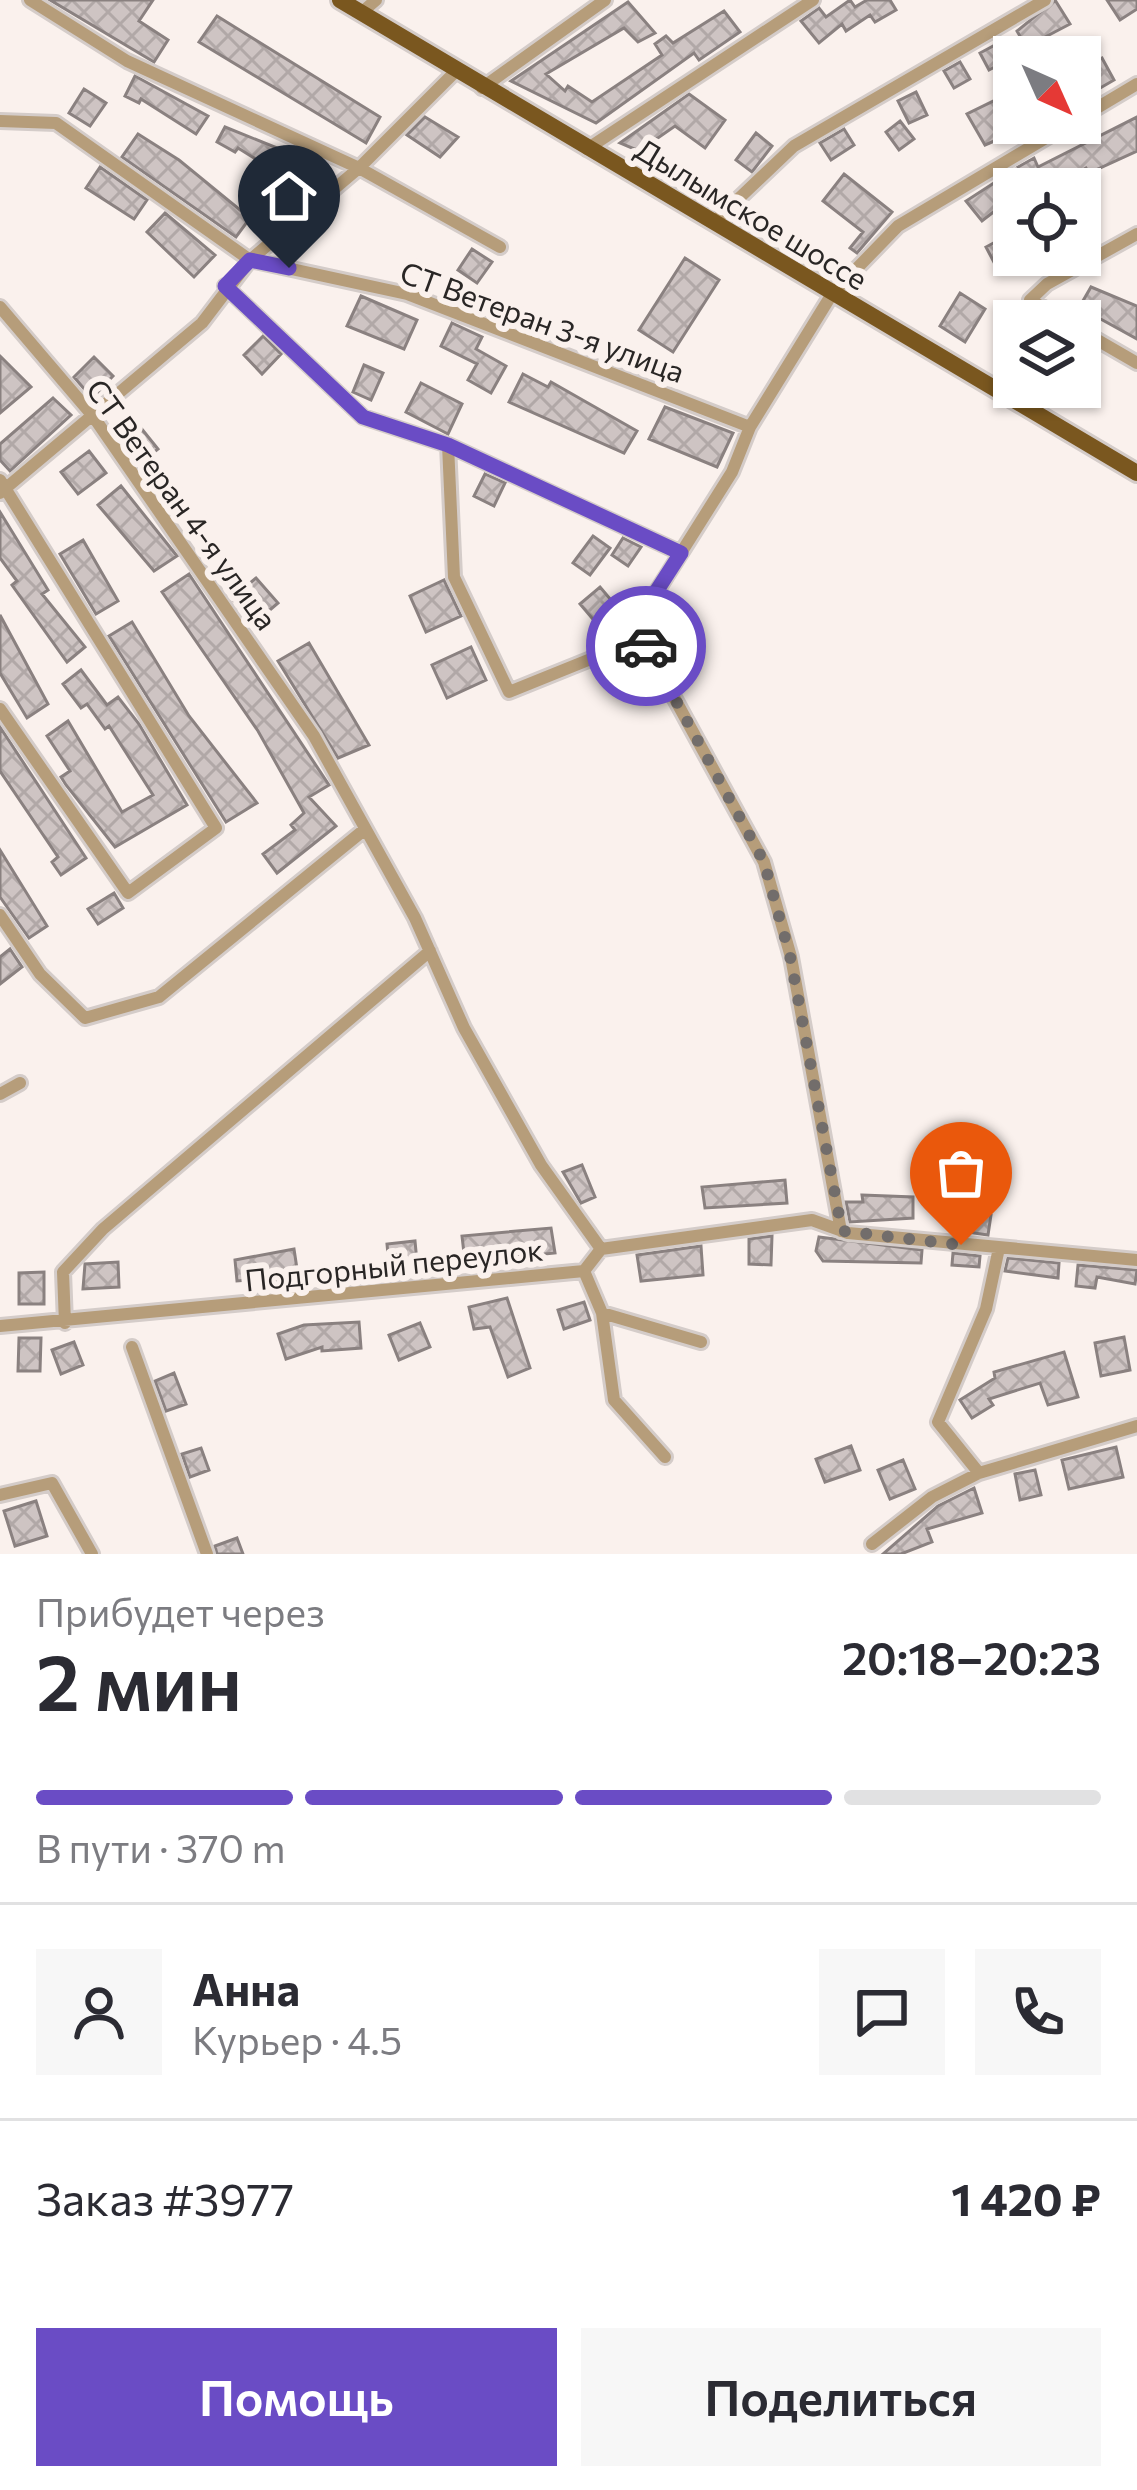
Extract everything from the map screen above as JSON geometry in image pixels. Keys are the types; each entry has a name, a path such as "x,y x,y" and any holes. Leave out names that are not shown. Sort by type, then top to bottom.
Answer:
{"main road":[{"name":"Дылымское шоссе","path":"340,0 454,72 1137,473"}],"street":[{"path":"30,0 127,61 359,168 500,247"},
{"path":"361,13 376,0"},
{"path":"482,88 605,0"},
{"path":"586,149 813,0"},
{"path":"713,223 794,146 1046,0"},
{"path":"0,709 128,893 216,828 3,487 202,323 225,286 250,260 359,168 454,72"},
{"path":"1101,105 1137,84"},
{"name":"СТ Ветеран 3-я улица","path":"0,121 56,123 250,260 407,294 750,427"},
{"path":"448,445 454,577 509,692 608,652 634,626 732,472 750,427 832,294 898,226 1036,144"},
{"path":"1030,300 1047,284 1137,234"},
{"path":"225,286 363,417 448,445 681,553"},
{"name":"СТ Ветеран 4-я улица","path":"0,308 93,416 314,736 430,951 464,1028 541,1165 601,1249"},
{"path":"1101,342 1137,363"},
{"path":"634,626 764,862 790,956 842,1231"},
{"path":"0,915 40,974 85,1018 159,997 364,830"},
{"path":"65,1323 63,1271 103,1229 430,951"},
{"path":"0,1094 20,1083"},
{"path":"601,1249 812,1220 842,1231 1137,1260"},
{"name":"Подгорный переулок","path":"0,1326 584,1270 601,1249"},
{"path":"979,1473 938,1422 986,1309 999,1249"},
{"path":"584,1270 602,1313 614,1400 665,1457"},
{"path":"602,1313 701,1342"},
{"path":"132,1347 207,1554"},
{"path":"872,1544 932,1496 979,1473 1137,1426"},
{"path":"0,1495 52,1484 92,1554"}],"building":[{"path":"50,0 153,0 139,21 168,40 154,62"},
{"path":"850,0 855,7 867,0 890,0 896,10 875,22 870,15 846,31 842,24 819,43 801,21 819,8 826,17"},
{"path":"1055,0 1070,24 1047,36 1020,36 1017,31"},
{"path":"1107,0 1137,0 1137,9 1120,20"},
{"path":"628,2 655,33 638,42 624,28 546,74 565,91 568,86 592,102 662,55 655,44 666,36 673,43 724,11 740,32 699,60 694,53 596,123 511,81"},
{"path":"217,16 380,117 366,143 199,42"},
{"path":"993,46 993,68 989,70 980,53"},
{"path":"1101,59 1114,80 1101,88"},
{"path":"960,62 970,79 954,88 944,71"},
{"path":"135,76 208,116 196,134 141,99 139,103 125,96"},
{"path":"84,89 106,103 90,126 69,113"},
{"path":"916,92 927,115 909,123 898,101"},
{"path":"689,94 725,120 705,148 675,126 639,151 620,143"},
{"path":"993,101 993,142 985,145 967,114"},
{"path":"425,117 458,137 440,157 407,135"},
{"path":"1137,117 1137,151 1100,168 1018,167 1034,158 1038,167 1084,144 1101,144 1101,135"},
{"path":"900,121 914,139 899,150 886,132"},
{"path":"225,127 292,154 287,162 313,182 296,203 280,190 288,179 238,148 235,152 217,142"},
{"path":"844,129 854,145 831,160 820,143"},
{"path":"756,133 772,146 752,172 736,160"},
{"path":"138,134 179,160 250,218 236,237 122,157"},
{"path":"100,167 147,200 134,219 86,188"},
{"path":"844,174 892,212 857,253 850,248 863,232 823,201"},
{"path":"993,184 993,212 982,221 966,201"},
{"path":"165,213 215,255 194,277 147,232"},
{"path":"472,249 492,262 477,283 458,270"},
{"path":"685,258 719,280 673,352 639,330"},
{"path":"1091,287 1137,306 1137,339 1101,319 1101,300 1084,300"},
{"path":"960,293 985,309 965,342 940,326"},
{"path":"361,296 417,320 404,349 347,326"},
{"path":"452,323 482,337 476,349 506,366 491,393 468,380 477,364 441,346"},
{"path":"263,336 281,354 262,374 244,355"},
{"path":"0,356 31,387 0,413"},
{"path":"94,357 113,376 92,398 74,377"},
{"path":"364,365 383,373 371,400 353,392"},
{"path":"523,374 548,387 551,382 637,431 624,453 509,402"},
{"path":"421,383 462,404 448,434 406,412"},
{"path":"53,398 71,415 10,471 0,460 0,444"},
{"path":"665,407 733,433 717,467 649,439"},
{"path":"141,428 158,449 139,464 124,442"},
{"path":"89,451 106,473 78,494 61,472"},
{"path":"485,474 505,483 494,506 474,496"},
{"path":"121,486 177,556 154,571 98,505"},
{"path":"0,512 48,590 42,594 85,647 67,662 12,585 17,581 0,558"},
{"path":"593,536 610,548 590,575 573,563"},
{"path":"623,538 641,547 628,566 612,555"},
{"path":"83,540 118,601 96,614 60,554"},
{"path":"189,574 329,785 309,797 336,826 277,873 263,854 295,830 291,825 304,813 258,731 162,592"},
{"path":"256,578 278,603 251,626 232,598"},
{"path":"444,580 461,616 426,632 410,596"},
{"path":"600,587 622,613 602,630 580,604"},
{"path":"0,615 48,704 27,718 0,673"},
{"path":"132,622 189,716 257,803 226,822 109,636"},
{"path":"309,643 369,745 338,758 278,661"},
{"path":"471,647 486,680 447,698 432,665"},
{"path":"81,670 107,705 118,697 187,805 115,847 61,777 70,771 47,736 68,721 122,812 153,795 109,726 105,729 87,704 81,708 63,684"},
{"path":"0,727 86,858 61,875 52,862 58,857 0,771"},
{"path":"0,850 47,926 29,938 0,897"},
{"path":"114,893 123,908 98,924 88,909"},
{"path":"10,949 22,967 0,984 0,957"},
{"path":"582,1165 595,1197 581,1203 563,1172"},
{"path":"785,1180 787,1203 705,1208 702,1187"},
{"path":"862,1195 913,1197 913,1218 850,1222 846,1202 863,1202"},
{"path":"970,1212 991,1215 988,1235 967,1232"},
{"path":"551,1228 555,1253 465,1262 462,1236"},
{"path":"772,1236 771,1265 749,1264 749,1239"},
{"path":"819,1237 922,1250 921,1263 823,1261 816,1251"},
{"path":"415,1241 418,1273 390,1276 387,1244"},
{"path":"701,1246 703,1275 641,1281 637,1255"},
{"path":"294,1249 299,1282 276,1286 275,1278 237,1281 235,1260"},
{"path":"953,1253 980,1256 979,1267 952,1265"},
{"path":"1008,1258 1059,1263 1058,1278 1005,1271"},
{"path":"118,1262 119,1287 83,1289 85,1264"},
{"path":"1078,1265 1137,1270 1135,1284 1097,1277 1095,1288 1076,1286"},
{"path":"44,1272 44,1304 19,1304 19,1273"},
{"path":"507,1298 530,1368 508,1377 490,1327 474,1329 469,1307"},
{"path":"584,1302 590,1320 564,1329 558,1310"},
{"path":"359,1322 361,1348 322,1351 322,1347 286,1359 278,1334 304,1325"},
{"path":"420,1323 430,1347 399,1360 389,1335"},
{"path":"1124,1337 1130,1370 1101,1376 1095,1343"},
{"path":"19,1338 41,1338 40,1371 18,1371"},
{"path":"74,1342 83,1365 61,1374 52,1350"},
{"path":"1064,1352 1078,1397 1048,1405 1040,1383 989,1399 993,1405 972,1418 960,1400 995,1378 994,1372"},
{"path":"174,1373 186,1404 166,1411 155,1381"},
{"path":"851,1446 860,1470 825,1482 816,1459"},
{"path":"1116,1447 1123,1477 1069,1489 1062,1460"},
{"path":"201,1448 209,1470 190,1477 182,1454"},
{"path":"903,1460 915,1489 890,1499 878,1470"},
{"path":"1035,1470 1041,1495 1020,1500 1015,1474"},
{"path":"974,1488 982,1513 927,1529 932,1542 901,1554 883,1554 938,1506"},
{"path":"36,1501 47,1536 15,1546 4,1511"},
{"path":"237,1538 243,1554 217,1554 215,1546"}],"way so far":[{"path":"646,646 764,862 790,956 814,1104 842,1231 961,1245"}],"route":[{"path":"289,268 250,260 225,286 363,417 448,445 681,553 634,626 646,646"}]}
